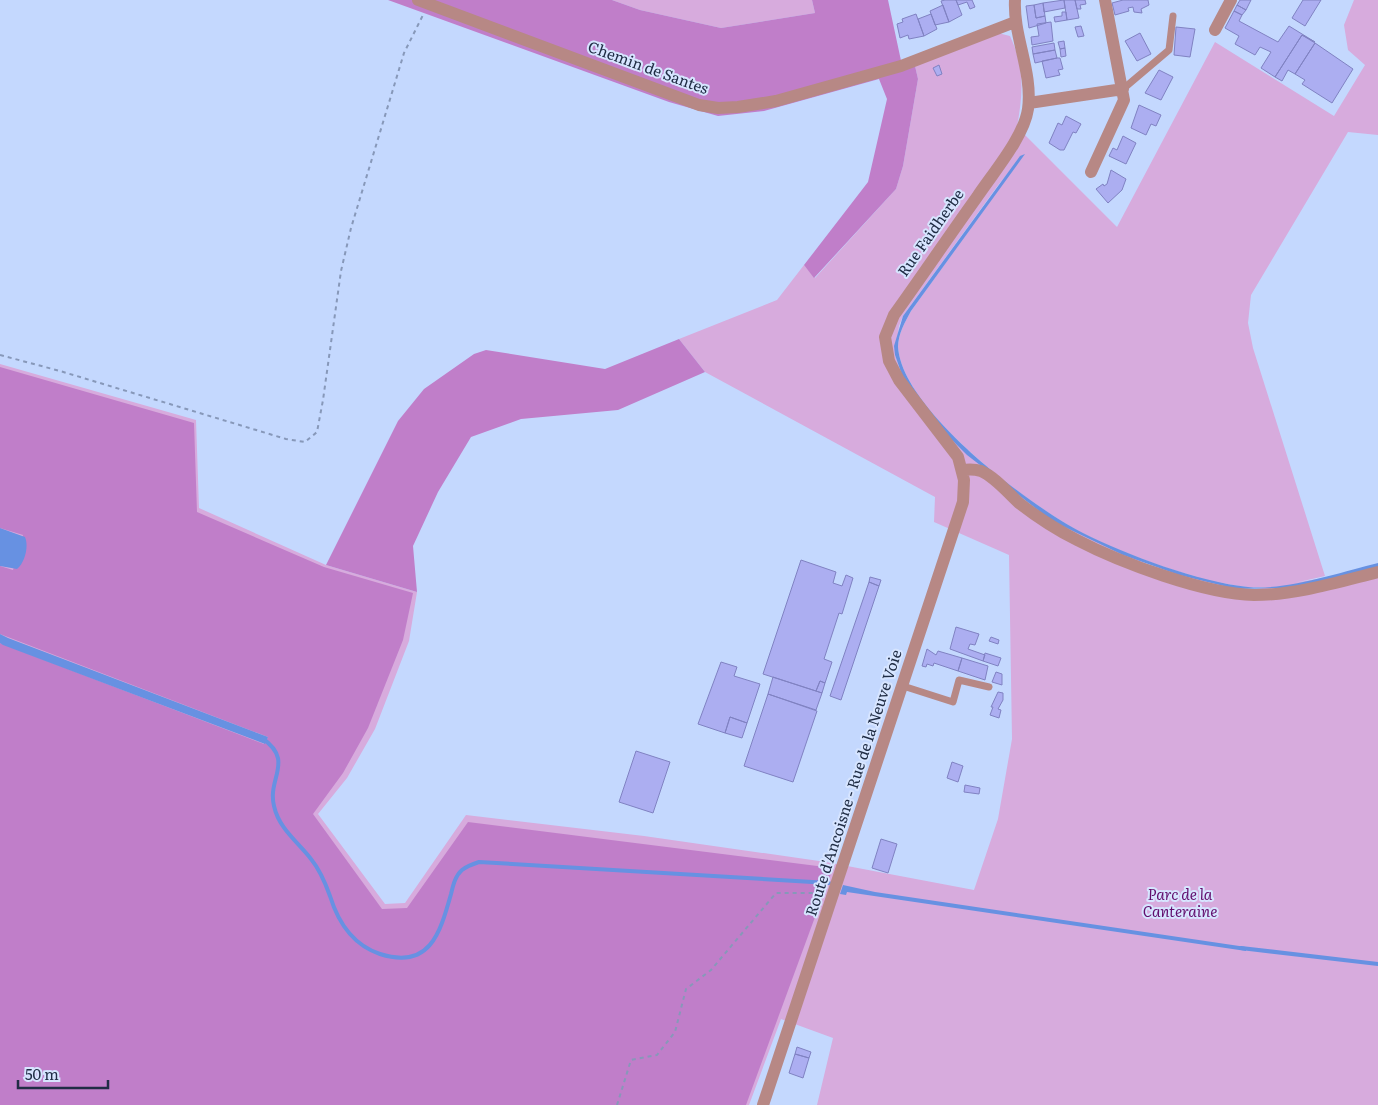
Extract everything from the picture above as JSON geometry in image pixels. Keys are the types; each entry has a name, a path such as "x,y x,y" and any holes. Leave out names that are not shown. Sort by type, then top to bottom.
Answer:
{"street":[{"name":"Rue Faidherbe","path":"962,470 953,450 899,380 886,352 885,337 894,315 1016,139 1024,123 1029,103 1024,54 1015,22 1015,0"},
{"path":"1091,172 1123,105 1123,89 1105,0"},
{"path":"1215,30 1232,0"},
{"name":"Chemin de Santes","path":"423,2 699,105 718,108 776,101 901,66 1015,22"},
{"path":"1029,103 1123,89"},
{"path":"962,470 976,470 986,474 1030,511 1077,540 1148,569 1213,589 1243,594 1268,594 1332,584 1378,572"},
{"name":"Route d'Ancoisne - Rue de la Neuve Voie","path":"763,1105 960,513 964,486 962,470"}],"lane":[{"path":"1123,89 1169,50 1173,16"},
{"path":"903,686 953,702 959,680 990,687"}],"path":[{"path":"0,355 60,371 286,439 304,442 310,439 317,432 341,271 352,228 404,53 423,2"},
{"path":"617,1105 631,1060 657,1055 675,1032 686,988 711,970 776,893 834,893"}],"green space":[{"path":"612,0 812,0 815,13 721,28 640,10"},
{"name":"Parc de la Canteraine","path":"1354,0 1378,0 1378,135 1348,132 1251,295 1248,323 1253,348 1325,576 1298,582 1378,569 1378,1105 817,1105 833,1038 781,1019 749,1105 0,1105 0,364 196,420 199,508 326,565 417,592 409,641 375,729 347,778 318,814 385,904 405,903 466,815 644,836 826,862 974,890 998,819 1012,739 1009,555 934,522 935,497 705,372 679,339 777,300 804,265 815,278 896,189 903,166 918,79 915,66 998,33 1010,36 1018,59 1021,81 1021,103 1017,127 1117,227 1215,42 1334,116 1365,65 1348,50 1344,25","holes":["1024,154 911,311 902,328 898,342 905,372 921,399 944,426 972,453 1031,501 1059,520 1100,542 1141,559 1205,579 1149,565 1052,521 983,468 926,409 902,375 895,355 899,326 903,316 999,184","1208,580 1247,587 1268,587 1250,590"]}],"shaded area":[{"path":"388,0 612,0 640,10 721,28 815,13 812,0 888,0 903,70 915,66 918,79 903,166 896,189 814,278 804,265 868,182 887,99 879,79 764,111 718,116 669,102"},
{"path":"679,339 705,372 618,410 521,419 471,437 438,492 413,546 417,592 326,565 398,421 424,389 474,354 486,350 605,369"},
{"path":"0,367 194,423 197,512 324,567 413,593 403,640 368,728 343,773 313,814 382,909 407,908 468,822 833,868 746,1105 0,1105 0,643 264,744 268,737 0,634 0,566 13,570 23,535 0,528"}],"water":[{"path":"1025,154 911,311 904,324 898,347 905,372 921,399 972,454 1032,501 1083,533 1142,558 1186,574 1248,587 1296,584 1378,563 1378,569 1289,588 1236,589 1179,575 1123,555 1052,521 967,455 945,433 902,375 894,346 903,316 1020,156"},
{"path":"0,528 25,537 27,545 26,554 17,569 0,566"},
{"path":"0,634 268,737 265,744 3,645 0,643"},
{"path":"843,885 875,892 1246,947 1246,951 847,892 846,895 840,894"}],"building":[{"path":"956,0 962,15 949,22 941,1"},
{"path":"956,0 972,0 975,7 970,9 967,2 958,5"},
{"path":"1064,0 1075,0 1079,18 1067,20"},
{"path":"1064,0 1065,8 1044,12 1043,3"},
{"path":"1075,0 1085,0 1086,4 1080,5 1081,9 1077,9"},
{"path":"1123,0 1148,0 1149,5 1141,9 1142,13 1134,12 1133,7 1128,8 1129,11 1115,15 1112,3"},
{"path":"1240,0 1251,0 1246,10 1237,5"},
{"path":"1303,0 1321,0 1305,26 1292,18"},
{"path":"1043,3 1045,16 1036,18 1034,5"},
{"path":"943,5 949,22 935,25 930,11"},
{"path":"1034,5 1036,18 1045,16 1046,23 1029,28 1026,6"},
{"path":"1237,5 1246,10 1242,15 1234,11"},
{"path":"1234,11 1242,15 1239,21 1278,42 1289,26 1315,42 1302,35 1275,77 1261,68 1271,52 1260,47 1255,55 1235,44 1239,36 1225,28"},
{"path":"1062,12 1066,12 1067,20 1055,22 1054,17 1062,16"},
{"path":"916,14 924,36 909,39 908,35 900,38 897,24 903,22 902,19"},
{"path":"931,14 937,29 924,36 918,19"},
{"path":"1051,22 1053,41 1032,45 1031,37 1039,36 1037,24"},
{"path":"1081,26 1084,36 1078,37 1075,27"},
{"path":"1176,27 1195,29 1190,57 1174,55"},
{"path":"1140,33 1151,54 1137,61 1125,41"},
{"path":"1302,35 1315,43 1295,74 1288,70 1282,81 1275,77"},
{"path":"1064,41 1065,48 1060,49 1058,42"},
{"path":"1054,43 1055,50 1033,54 1032,47"},
{"path":"1315,43 1353,69 1332,103 1302,84 1305,80 1295,74"},
{"path":"1065,48 1066,56 1061,57 1060,49"},
{"path":"1055,50 1057,58 1035,63 1033,54"},
{"path":"1060,58 1063,69 1058,70 1060,75 1046,78 1042,61"},
{"path":"939,65 942,74 937,76 933,68"},
{"path":"1159,70 1173,77 1161,100 1145,93"},
{"path":"1139,105 1161,115 1156,126 1151,124 1146,135 1131,128"},
{"path":"1066,116 1081,124 1076,133 1073,132 1064,150 1060,150 1049,143 1058,123 1062,125"},
{"path":"1123,136 1136,143 1126,164 1109,156 1113,148 1117,150"},
{"path":"1111,170 1126,179 1122,190 1108,203 1096,189 1103,184 1104,186 1107,184"},
{"path":"801,560 836,572 833,583 842,586 846,575 853,578 842,614 839,613 824,659 832,662 825,683 820,681 816,691 763,674"},
{"path":"870,577 881,580 879,586 869,582"},
{"path":"869,582 879,586 841,700 830,696"},
{"path":"956,627 979,634 975,645 970,644 968,649 985,655 983,661 950,649"},
{"path":"991,637 999,640 998,644 989,641"},
{"path":"927,649 936,655 938,651 962,658 958,671 934,663 933,666 927,664 926,667 922,666"},
{"path":"985,653 1001,658 998,666 983,661"},
{"path":"962,658 988,666 985,680 958,671"},
{"path":"721,662 737,667 734,676 760,684 747,723 730,717 725,733 698,724"},
{"path":"996,672 1002,674 1002,685 992,682"},
{"path":"773,677 822,693 816,710 768,694"},
{"path":"820,681 825,683 822,693 816,691"},
{"path":"998,692 1003,693 1003,700 998,709 1001,710 999,718 990,715 993,707 991,707"},
{"path":"768,694 817,711 793,782 744,766"},
{"path":"730,717 747,723 742,738 725,733"},
{"path":"636,751 670,762 653,813 619,802"},
{"path":"952,762 963,766 958,782 947,778"},
{"path":"965,785 980,788 979,794 964,792"},
{"path":"881,839 897,844 888,873 872,868"},
{"path":"797,1047 811,1052 809,1058 795,1054"},
{"path":"795,1054 809,1058 803,1078 789,1073"}],"waterway":[{"path":"262,738 272,746 277,754 278,770 273,796 276,814 280,822 317,867 337,915 354,939 370,950 380,954 397,958 411,957 422,952 430,945 442,922 458,875 466,867 479,862 829,883"},
{"path":"1241,948 1378,964"}]}
